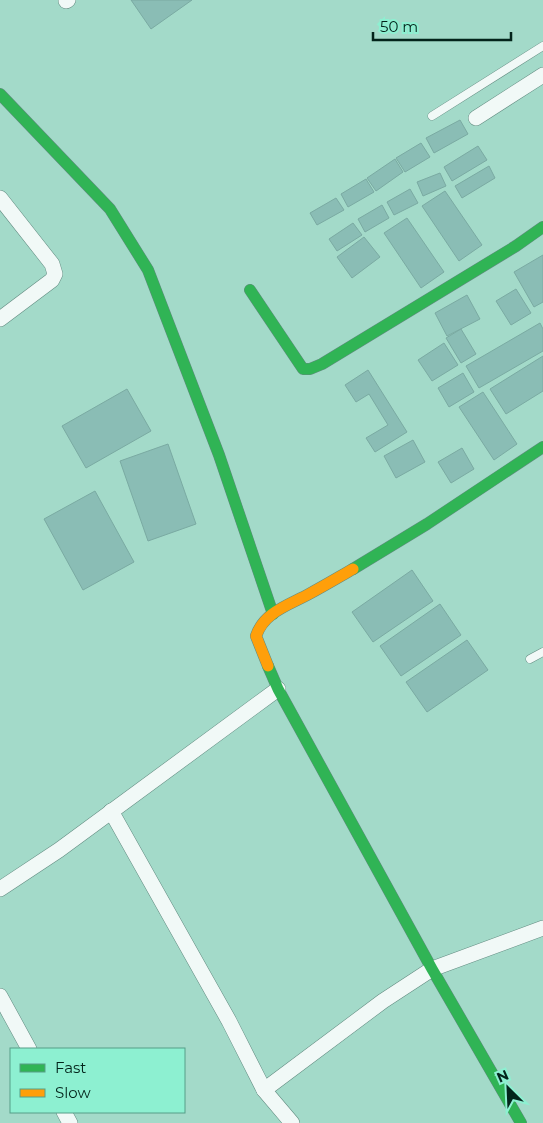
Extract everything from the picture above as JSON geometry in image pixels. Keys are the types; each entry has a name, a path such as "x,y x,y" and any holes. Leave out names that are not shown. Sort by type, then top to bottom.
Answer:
{"street":[{"path":"476,118 543,76"},
{"path":"0,94 38,136 110,209 148,270 219,455 274,614"},
{"path":"0,198 52,264 55,274 52,280 0,319"},
{"path":"250,290 303,369 310,369 322,364 516,246 543,227"},
{"path":"520,1123 432,969 278,689 256,636 257,628 274,614 410,533 543,448"},
{"path":"0,889 59,850 278,689"},
{"path":"111,811 229,1021 264,1090 292,1123"},
{"path":"264,1090 384,1001 432,969 543,928"},
{"path":"0,996 29,1048"}],"lane":[{"path":"432,116 543,46"},
{"path":"530,659 543,652"}],"building":[{"path":"131,0 192,0 151,29"},
{"path":"460,120 468,134 434,153 426,138"},
{"path":"421,143 430,157 405,172 396,158"},
{"path":"478,146 487,160 452,181 444,167"},
{"path":"395,159 403,172 376,191 367,178"},
{"path":"489,166 495,178 462,198 455,186"},
{"path":"440,173 446,186 423,196 417,182"},
{"path":"366,179 374,192 348,207 341,194"},
{"path":"410,189 418,203 394,215 387,202"},
{"path":"445,191 482,245 459,261 422,206"},
{"path":"336,198 344,210 317,225 310,213"},
{"path":"382,205 389,218 365,232 358,219"},
{"path":"407,218 444,272 421,288 384,233"},
{"path":"353,223 362,235 337,251 329,239"},
{"path":"364,237 380,257 352,278 337,257"},
{"path":"543,255 543,302 534,307 514,272"},
{"path":"516,289 531,313 511,325 496,301"},
{"path":"467,295 480,319 447,336 435,313"},
{"path":"540,323 543,329 543,351 479,388 466,366"},
{"path":"461,329 476,354 461,363 446,338"},
{"path":"444,343 458,365 432,381 418,360"},
{"path":"543,356 543,391 506,414 490,389"},
{"path":"368,370 407,432 375,452 366,438 388,425 369,394 356,402 345,385"},
{"path":"463,373 474,392 449,407 438,388"},
{"path":"127,389 151,431 86,468 62,426"},
{"path":"483,392 517,444 494,460 459,407"},
{"path":"413,440 425,462 396,478 384,456"},
{"path":"168,444 196,524 148,541 120,461"},
{"path":"462,448 474,469 451,483 438,462"},
{"path":"95,491 134,562 83,590 44,519"},
{"path":"412,570 433,601 373,642 352,612"},
{"path":"440,604 461,635 401,676 380,646"},
{"path":"467,640 488,670 427,712 406,682"}],"traffic: fast":[{"path":"0,94 110,209 148,270 219,455 273,614"},
{"path":"250,290 303,369 310,369 322,364 516,246 543,227"},
{"path":"353,569 427,524 543,447"},
{"path":"268,666 278,689 432,969 521,1123"}],"traffic: slow":[{"path":"268,666 256,636 265,621 278,610 353,569"}]}
